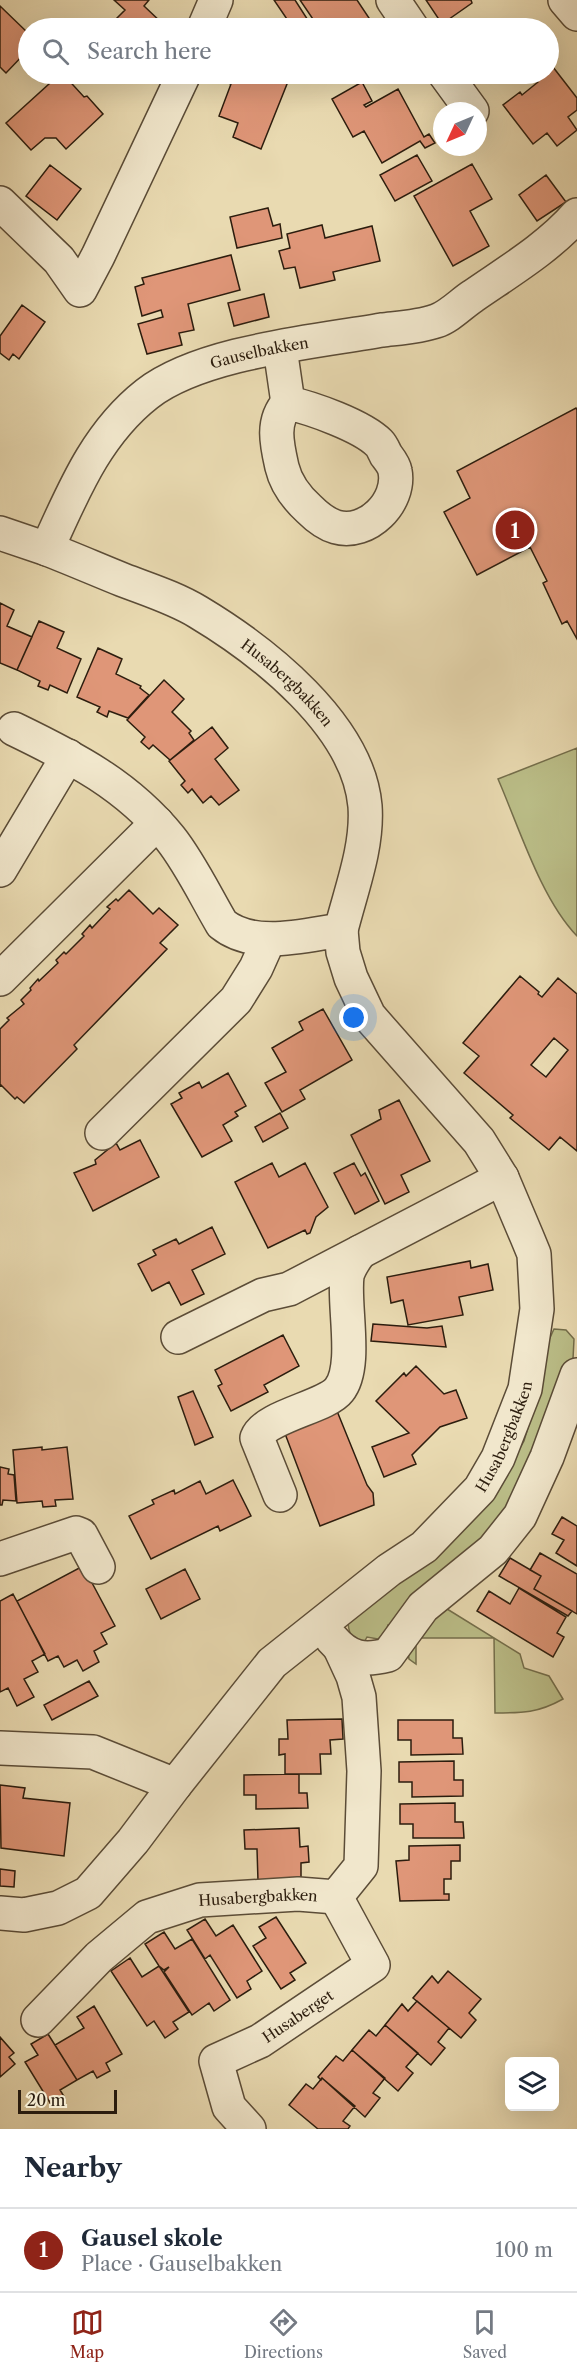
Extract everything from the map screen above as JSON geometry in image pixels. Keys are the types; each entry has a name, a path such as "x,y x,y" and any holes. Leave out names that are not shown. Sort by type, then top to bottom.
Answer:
{"street":[{"path":"208,18 216,0"},
{"path":"393,0 405,18"},
{"path":"565,0 577,15"},
{"path":"0,203 59,260 80,290 179,84"},
{"path":"452,84 465,102"},
{"name":"Gauselbakken","path":"47,549 84,468 100,443 146,395 185,372 231,358 437,321 560,234 577,215"},
{"path":"280,348 288,403"},
{"path":"0,532 47,549"},
{"name":"Husabergbakken","path":"0,1913 24,1915 58,1908 88,1893 134,1841 175,1785 272,1663 388,1570 424,1547 480,1489 498,1458 525,1389 537,1309 534,1254 502,1178 479,1141 369,1016 351,978 343,952 341,930 363,843 365,806 356,766 335,731 292,681 263,656 198,612 160,593 47,549"},
{"path":"14,729 68,756 116,785 157,823 172,840 222,924 239,934 269,939 341,930"},
{"path":"0,870 68,756"},
{"path":"0,980 157,823"},
{"path":"102,1133 236,1000 256,968 269,939"},
{"path":"178,1337 263,1295 289,1289 502,1178"},
{"path":"280,1495 257,1438 258,1434 273,1423 338,1392 346,1379 349,1340 347,1276 360,1252"},
{"path":"341,1650 369,1660 388,1655 423,1607 493,1550 519,1516 547,1456 577,1375"},
{"path":"0,1559 76,1533 81,1536 98,1567"},
{"name":"Husabergbakken","path":"38,2020 99,1957 147,1917 200,1900 298,1894 336,1897 361,1866 364,1771 359,1696 341,1650 319,1624"},
{"path":"0,1748 93,1752 175,1785"},
{"name":"Husaberget","path":"249,2129 229,2107 216,2061 260,2041 374,1965 336,1897"}],"green space":[{"path":"577,748 577,936 552,903 498,779"},
{"path":"554,1329 566,1330 574,1339 573,1359 552,1422 505,1522 398,1629 388,1625 385,1635 378,1639 367,1637 362,1646 351,1635 348,1619 494,1493 524,1441 542,1381 549,1340"},
{"path":"439,1604 520,1654 524,1668 549,1676 563,1699 530,1711 495,1713 494,1638 416,1638 416,1664 409,1659 410,1643 417,1628"}],"building":[{"path":"114,0 149,0 144,6 157,18 117,18 125,10"},
{"path":"274,0 295,0 307,18 286,18"},
{"path":"300,0 357,0 369,18 312,18"},
{"path":"426,0 471,0 472,3 451,18 438,18"},
{"path":"0,6 18,23 18,60 6,73 0,67"},
{"path":"559,75 577,98 577,110 568,117 577,130 557,146 547,133 533,144 503,105 520,92 522,95 536,84 559,84"},
{"path":"49,84 72,84 103,114 66,149 56,138 45,138 31,150 6,123"},
{"path":"231,84 287,84 261,149 233,137 238,123 219,116"},
{"path":"358,84 363,84 372,101 364,105 366,107 398,89 424,137 429,134 433,144 425,148 420,141 382,163 364,131 353,137 332,99"},
{"path":"417,155 432,181 395,201 380,175"},
{"path":"472,164 492,199 470,211 489,246 453,266 414,196"},
{"path":"50,165 81,189 57,220 26,196"},
{"path":"546,175 566,202 537,221 519,195"},
{"path":"268,208 273,226 280,224 282,238 237,248 230,217"},
{"path":"322,225 325,238 372,226 380,261 333,272 335,280 300,288 295,267 284,269 279,251 290,248 287,234"},
{"path":"231,255 240,290 188,304 194,330 179,333 182,345 147,354 138,324 163,317 161,310 142,316 135,287 144,284 142,278"},
{"path":"264,294 269,317 234,326 228,303"},
{"path":"22,305 45,322 19,359 13,354 9,360 0,353 0,336"},
{"path":"576,408 577,639 567,621 562,624 543,583 547,581 530,547 477,575 444,512 470,498 457,471"},
{"path":"0,603 14,610 7,626 32,637 17,670 0,663"},
{"path":"39,621 64,632 57,648 81,659 67,693 50,685 48,690 38,686 40,681 17,670"},
{"path":"98,648 122,659 116,674 141,686 140,688 149,695 128,718 109,711 107,717 97,712 100,707 77,697"},
{"path":"164,680 184,699 172,712 191,731 189,733 194,740 170,760 153,745 149,749 141,742 145,737 127,720"},
{"path":"212,727 228,748 215,759 239,790 219,805 211,796 203,803 192,789 188,793 181,785 185,781 169,761"},
{"path":"129,890 153,914 159,908 178,925 160,943 167,949 74,1045 77,1049 24,1103 17,1097 15,1099 0,1086 0,1029 9,1020 7,1018 24,1004 21,1000 38,979 39,981 58,963 56,960 64,952 66,954 84,936 82,934 90,925 92,928 110,909 107,907 116,899 118,901"},
{"path":"520,976 542,997 558,978 577,994 577,1151 560,1137 549,1150 510,1118 513,1115 464,1073 479,1056 463,1043","holes":["554,1038 568,1050 546,1077 531,1065"]},
{"path":"323,1009 352,1060 300,1090 305,1099 282,1112 265,1083 286,1072 272,1048 303,1030 299,1022"},
{"path":"228,1073 246,1106 235,1112 238,1116 223,1125 232,1141 202,1157 171,1104 182,1098 179,1093 199,1082 202,1088"},
{"path":"399,1100 430,1161 401,1175 409,1192 385,1204 351,1135 381,1119 379,1110"},
{"path":"280,1113 288,1128 263,1142 255,1127"},
{"path":"140,1140 159,1177 93,1211 74,1173 96,1164 95,1160 116,1143 120,1150"},
{"path":"272,1163 279,1177 305,1163 328,1207 316,1217 310,1233 307,1234 305,1230 268,1248 235,1182"},
{"path":"354,1163 361,1176 365,1173 379,1201 355,1214 334,1173"},
{"path":"212,1227 225,1254 192,1270 204,1294 181,1305 169,1282 152,1291 138,1264 156,1255 153,1250 176,1239 179,1244"},
{"path":"470,1261 471,1268 488,1264 493,1290 459,1297 463,1315 408,1325 403,1300 391,1303 387,1277"},
{"path":"373,1324 427,1328 442,1326 446,1347 371,1341"},
{"path":"283,1335 299,1366 264,1385 268,1392 231,1411 218,1386 222,1384 215,1370"},
{"path":"416,1366 444,1394 456,1390 467,1418 440,1427 412,1455 416,1464 384,1477 372,1447 409,1433 376,1401 404,1373 406,1376"},
{"path":"193,1391 213,1437 195,1445 178,1397"},
{"path":"337,1411 367,1485 373,1493 374,1505 320,1526 284,1431"},
{"path":"42,1447 42,1450 67,1447 73,1499 55,1500 56,1506 43,1507 42,1501 17,1503 13,1450"},
{"path":"0,1467 9,1469 8,1474 14,1475 16,1501 3,1500 2,1505 0,1505"},
{"path":"233,1480 251,1516 220,1531 218,1526 151,1559 129,1516 154,1504 152,1500 174,1490 175,1494 200,1481 206,1494"},
{"path":"562,1517 577,1526 577,1566 556,1553 564,1540 552,1534"},
{"path":"540,1553 577,1574 577,1614 534,1589 541,1576 530,1570"},
{"path":"510,1558 541,1576 534,1589 572,1611 568,1616 499,1576"},
{"path":"83,1566 115,1626 101,1633 107,1644 94,1651 99,1662 83,1671 77,1660 64,1667 58,1656 48,1661 17,1601"},
{"path":"185,1569 200,1599 161,1619 146,1589"},
{"path":"519,1588 566,1617 557,1633 564,1637 553,1657 477,1611 489,1591 510,1604"},
{"path":"13,1594 45,1654 32,1661 38,1672 24,1679 34,1697 17,1706 8,1688 0,1692 0,1601"},
{"path":"89,1681 98,1696 52,1720 44,1705"},
{"path":"342,1719 343,1739 330,1740 331,1754 320,1754 321,1774 285,1774 285,1754 279,1755 279,1739 288,1739 287,1720"},
{"path":"398,1720 453,1720 453,1738 462,1738 463,1754 411,1755 411,1740 398,1740"},
{"path":"454,1761 454,1780 463,1780 463,1796 412,1797 412,1782 399,1782 399,1762"},
{"path":"299,1774 299,1793 307,1793 308,1808 256,1809 256,1795 244,1795 244,1775"},
{"path":"0,1785 25,1788 23,1798 70,1803 64,1856 1,1848"},
{"path":"455,1803 455,1822 463,1822 464,1838 413,1838 413,1824 400,1824 400,1804"},
{"path":"299,1828 300,1847 308,1846 309,1862 301,1863 301,1880 258,1881 257,1849 245,1849 244,1830"},
{"path":"460,1845 460,1861 451,1861 451,1879 444,1879 444,1894 449,1894 449,1900 400,1901 396,1861 409,1860 409,1846"},
{"path":"0,1869 15,1871 14,1887 0,1886"},
{"path":"276,1917 306,1963 290,1973 295,1980 281,1989 253,1946 266,1938 259,1927"},
{"path":"205,1919 216,1936 233,1925 262,1971 247,1981 251,1989 237,1998 210,1955 205,1959 187,1930"},
{"path":"164,1932 175,1949 192,1939 230,2000 214,2011 209,2003 192,2015 164,1972 169,1967 164,1970 159,1966 145,1944"},
{"path":"130,1958 142,1977 159,1966 189,2012 173,2022 178,2029 165,2038 154,2021 147,2026 111,1971"},
{"path":"448,1971 481,1999 469,2013 476,2020 461,2038 413,1998 432,1976 438,1983"},
{"path":"417,2001 449,2028 438,2042 445,2048 431,2065 385,2025 402,2004 408,2011"},
{"path":"94,2006 122,2054 106,2063 110,2071 97,2078 93,2071 77,2080 55,2045 84,2028 77,2017"},
{"path":"385,2025 418,2053 406,2067 413,2073 398,2091 352,2050 369,2030 376,2036"},
{"path":"48,2034 77,2080 60,2090 65,2098 52,2106 25,2062 38,2055 31,2044"},
{"path":"0,2037 14,2053 9,2057 15,2064 0,2077"},
{"path":"352,2050 385,2078 373,2093 380,2098 365,2117 322,2078 321,2080 318,2077 336,2056 343,2061"},
{"path":"322,2078 355,2106 343,2121 350,2126 348,2129 318,2129 289,2105 306,2084 313,2089"}],"place":[{"name":"Gausel skole","path":"515,530"}]}
